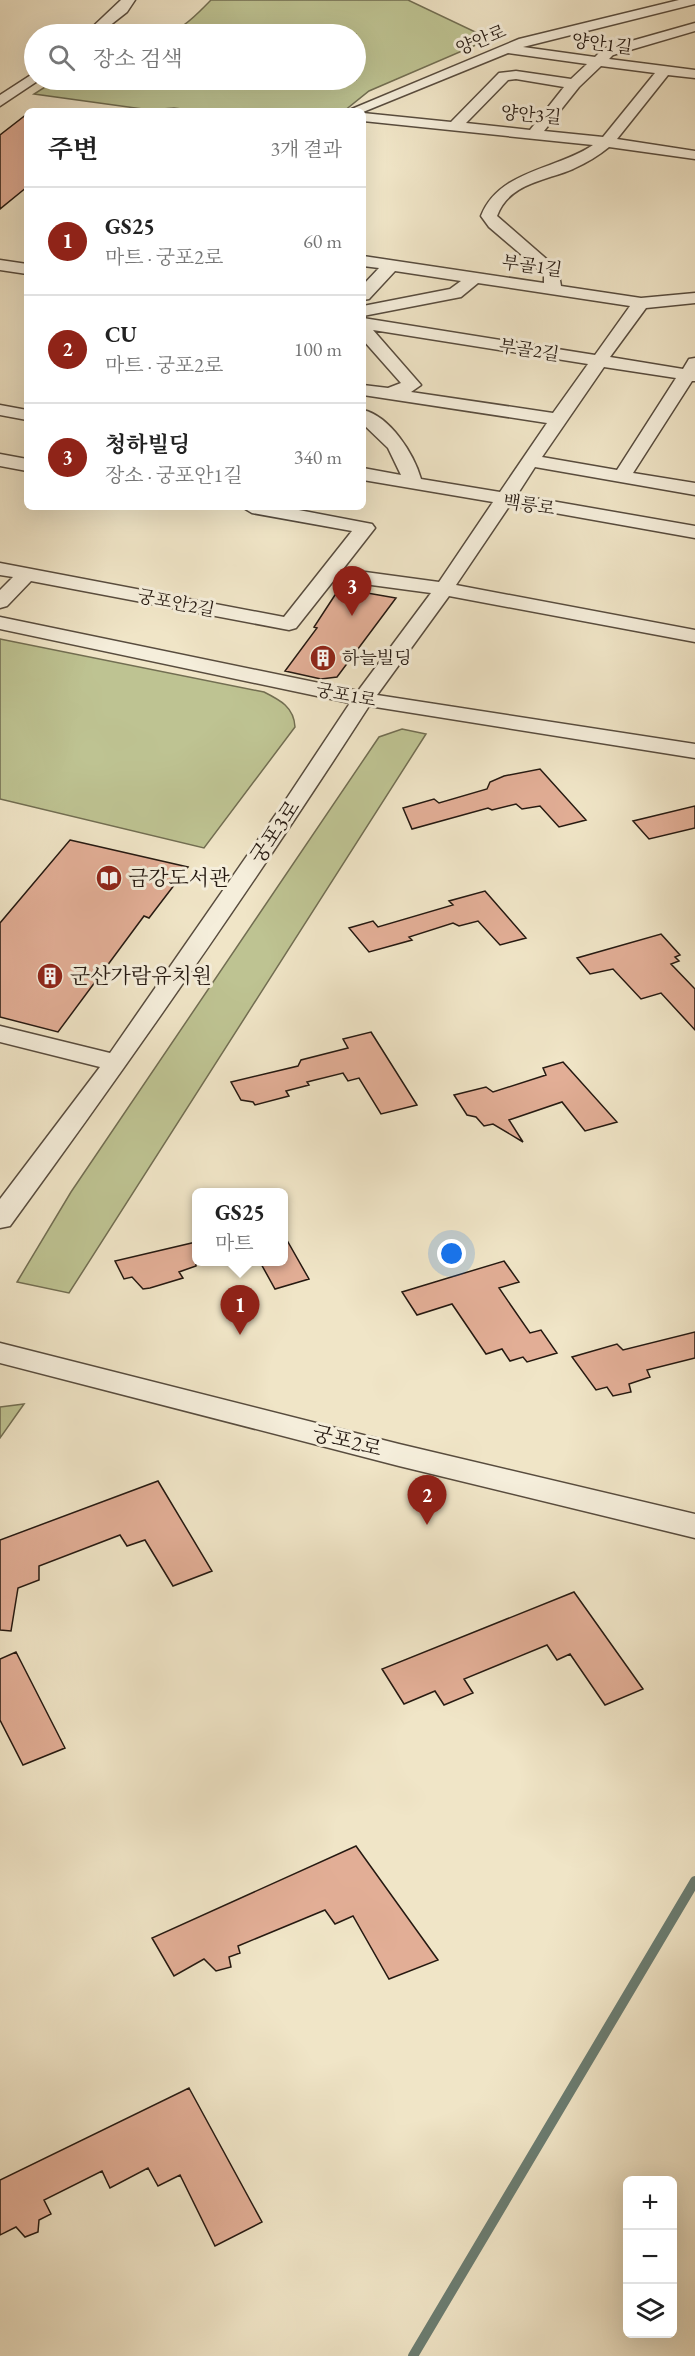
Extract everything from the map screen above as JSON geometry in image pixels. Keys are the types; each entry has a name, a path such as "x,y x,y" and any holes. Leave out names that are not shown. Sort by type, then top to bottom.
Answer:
{"street":[{"path":"103,24 122,9 128,0"},
{"name":"양안로","path":"361,108 524,42 695,0"},
{"path":"533,135 574,84 599,63 608,51 695,27"},
{"name":"양안1길","path":"505,49 695,74"},
{"path":"553,288 552,272 495,224 489,216 491,209 501,196 515,185 536,175 567,166 606,142 664,70"},
{"path":"454,128 504,76 516,75 574,84"},
{"path":"0,102 24,84"},
{"name":"양안3길","path":"366,117 606,142 687,154"},
{"path":"687,154 690,139"},
{"name":"부골1길","path":"366,261 641,303 695,298"},
{"path":"0,265 24,269"},
{"path":"366,292 391,265"},
{"path":"366,310 455,293 475,278"},
{"name":"궁포3로","path":"0,1219 117,1063 296,802 363,699 444,589 558,419 641,303"},
{"name":"부골2길","path":"366,323 598,361 692,371"},
{"path":"366,332 412,385 366,406"},
{"path":"622,477 692,371"},
{"path":"366,390 558,419"},
{"path":"0,410 24,414"},
{"path":"366,417 387,433 410,470 413,483"},
{"path":"0,460 24,464"},
{"path":"530,461 695,489"},
{"name":"백릉로","path":"366,475 504,501 695,532"},
{"path":"268,510 365,528 328,573"},
{"name":"궁포안2길","path":"0,569 290,624 328,573"},
{"path":"328,573 444,589 695,636"},
{"path":"0,602 27,574"},
{"name":"궁포1로","path":"0,623 363,699 695,751"},
{"path":"0,1034 117,1063"},
{"name":"궁포2로","path":"0,1353 399,1455 690,1525"}],"green space":[{"path":"211,0 408,0 490,39 369,91 348,108 136,108 34,94 40,90 366,90 366,24 184,24"},
{"path":"0,639 264,692 281,701 289,709 295,727 204,848 0,799"},
{"path":"402,729 426,734 69,1293 17,1282 71,1192 379,737"},
{"path":"24,1404 0,1438 0,1407"}],"building":[{"path":"24,116 24,189 0,209 0,135"},
{"path":"350,590 396,598 337,677 321,679 285,671 317,628 314,627 335,595"},
{"path":"540,769 586,820 559,827 540,806 522,809 516,804 492,810 488,808 412,829 403,808 434,799 439,803 487,789 490,782 504,776"},
{"path":"695,806 695,828 649,839 633,821"},
{"path":"70,840 188,867 149,918 144,916 58,1032 0,1017 0,923"},
{"path":"485,891 526,938 500,945 478,921 459,926 453,923 409,937 412,940 369,952 349,928 373,921 378,927 453,905 449,901"},
{"path":"661,934 680,955 675,957 679,961 671,964 695,989 695,1030 661,993 641,999 613,969 590,974 577,958"},
{"path":"371,1032 417,1105 381,1114 359,1078 348,1081 343,1073 307,1082 309,1085 286,1091 289,1096 255,1105 253,1102 241,1100 231,1082 298,1066 301,1060 348,1048 343,1039"},
{"path":"563,1062 617,1122 585,1131 562,1102 509,1120 523,1142 493,1124 484,1126 476,1117 467,1115 454,1095 486,1087 493,1092 546,1075 543,1068"},
{"path":"288,1242 309,1279 275,1289 262,1266 288,1266"},
{"path":"192,1243 192,1266 196,1266 179,1272 183,1278 143,1289 132,1277 124,1279 115,1261"},
{"path":"504,1261 519,1282 499,1288 530,1333 541,1330 557,1353 527,1362 523,1357 510,1361 502,1349 486,1354 452,1304 417,1315 402,1292"},
{"path":"695,1332 695,1358 647,1370 650,1377 629,1384 631,1392 613,1396 607,1387 596,1390 572,1357 617,1344 623,1350"},
{"path":"158,1481 212,1571 173,1586 145,1540 127,1546 120,1535 39,1566 39,1580 18,1588 11,1631 0,1630 0,1540"},
{"path":"574,1592 643,1689 605,1705 570,1654 557,1660 547,1645 464,1679 473,1693 444,1705 435,1691 404,1704 382,1669"},
{"path":"16,1652 65,1748 23,1765 0,1720 0,1659"},
{"path":"356,1846 438,1960 389,1979 353,1916 335,1924 325,1910 238,1946 240,1953 229,1957 231,1967 216,1971 204,1959 174,1976 152,1938"},
{"path":"189,2088 262,2222 215,2246 180,2175 158,2186 148,2168 110,2188 102,2171 44,2200 51,2214 39,2220 38,2232 25,2237 16,2227 0,2235 0,2180"}],"waterway":[{"path":"413,2356 695,1881"}],"place":[{"name":"청하빌딩","path":"352,616"},
{"name":"하늘빌딩","path":"323,658"},
{"name":"금강도서관","path":"109,878"},
{"name":"군산가람유치원","path":"50,976"},
{"name":"GS25","path":"240,1335"},
{"name":"CU","path":"427,1525"}]}
